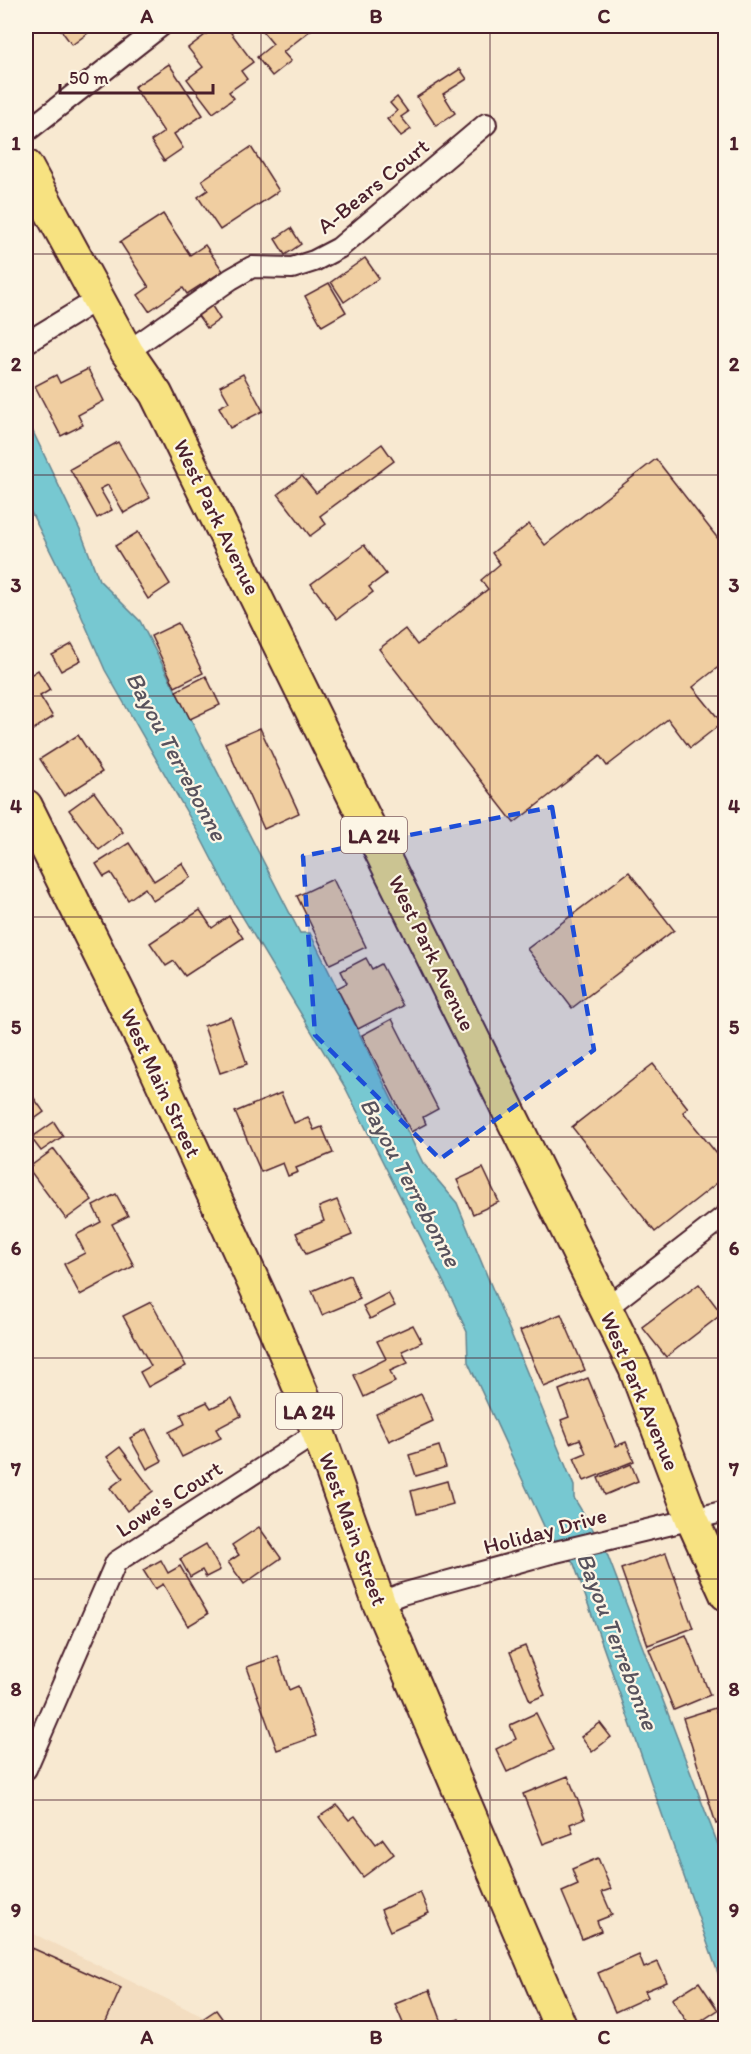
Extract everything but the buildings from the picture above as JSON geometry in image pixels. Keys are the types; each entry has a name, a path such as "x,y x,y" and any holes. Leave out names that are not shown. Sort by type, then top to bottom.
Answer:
{"main road":[{"name":"West Park Avenue","path":"26,166 127,352 156,394 606,1308 635,1368 692,1519 726,1594"},
{"name":"West Main Street","path":"26,806 154,1065 275,1329 318,1432 379,1603 561,2028"}],"street":[{"path":"26,132 161,26"},
{"name":"A-Bears Court","path":"127,352 231,279 252,267 292,268 314,261 339,248 486,124"},
{"path":"26,343 98,299"},
{"path":"606,1308 726,1215"},
{"name":"Lowe's Court","path":"26,1769 117,1562 318,1432"},
{"name":"Holiday Drive","path":"379,1603 402,1594 547,1554 726,1511"}],"highlighted area":[{"path":"552,807 594,1050 440,1159 315,1035 303,856"}],"shaded area":[{"path":"26,1930 226,2028 26,2028"}],"water":[{"name":"Bayou Terrebonne","path":"26,417 80,530 99,580 140,621 300,933 310,933 423,1163 457,1203 574,1486 574,1498 606,1551 725,1863 725,1993 574,1564 549,1537 468,1362 467,1332 453,1301 345,1087 236,906 194,825 105,670 74,599 26,502"}]}
